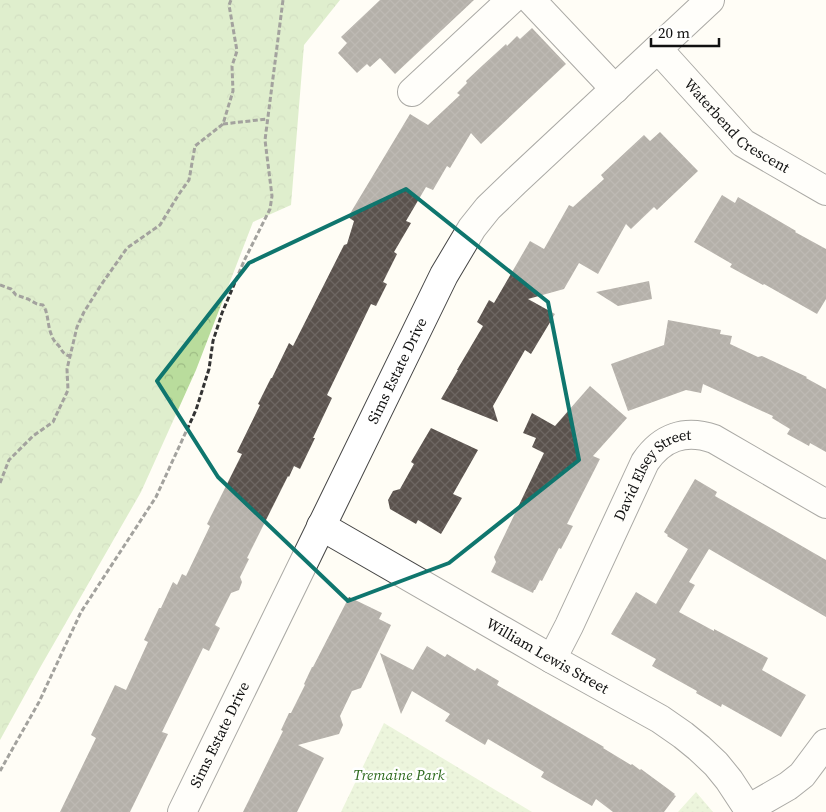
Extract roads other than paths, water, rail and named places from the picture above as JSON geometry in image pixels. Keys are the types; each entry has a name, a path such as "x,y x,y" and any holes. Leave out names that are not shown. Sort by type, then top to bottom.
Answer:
{"street":[{"path":"412,92 511,0"},
{"path":"531,0 615,89"},
{"name":"Sims Estate Drive","path":"182,812 444,275 472,228 488,208 515,182 710,0"},
{"name":"Waterbend Crescent","path":"658,50 743,143 826,191"},
{"name":"David Elsey Street","path":"552,659 644,462 657,447 673,438 684,435 694,434 714,439 826,504"},
{"name":"William Lewis Street","path":"321,526 660,719 683,734 716,764 749,810"},
{"path":"749,810 802,775 826,743"}],"park label":[{"name":"Tremaine Park","path":"399,775"}]}
